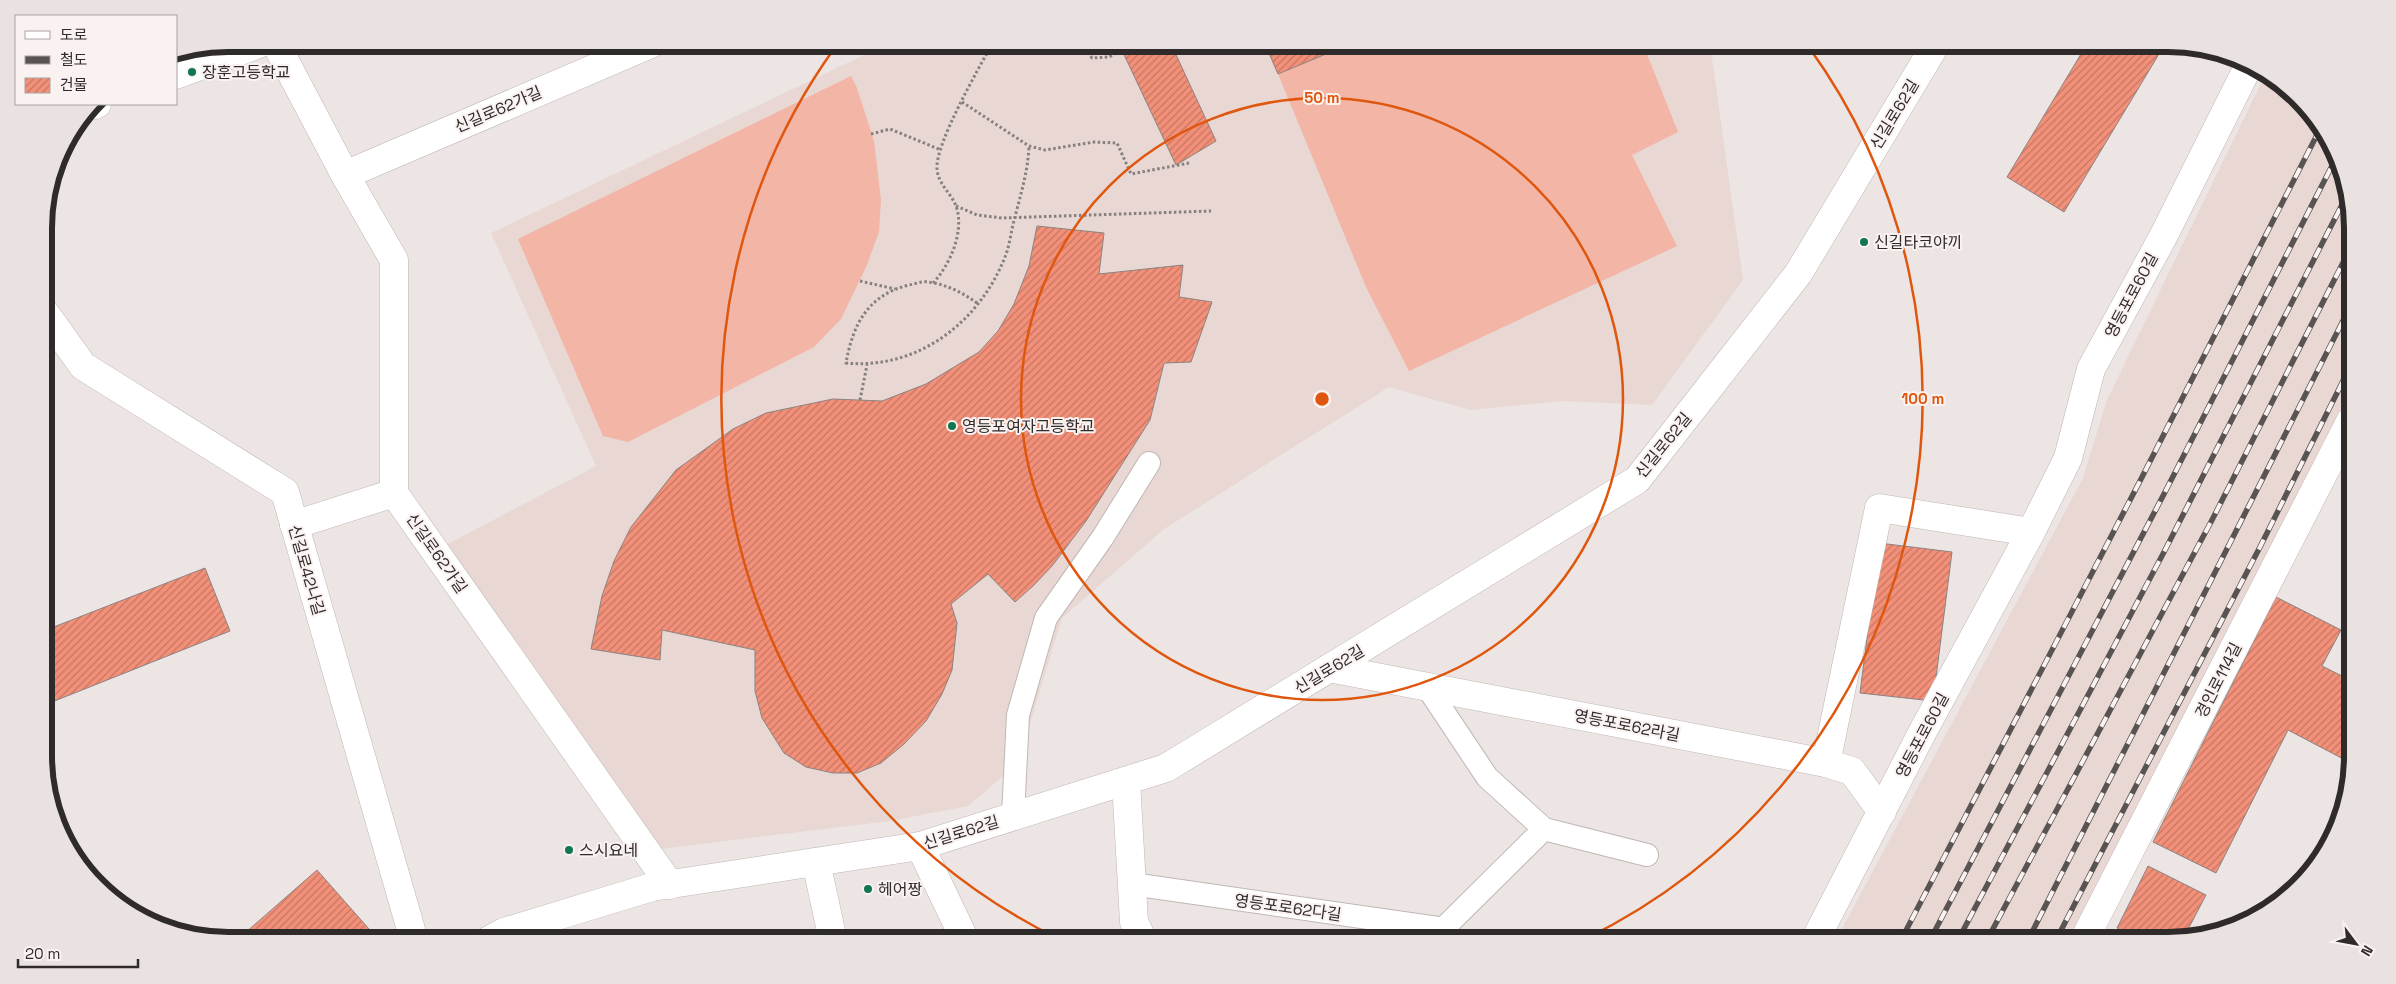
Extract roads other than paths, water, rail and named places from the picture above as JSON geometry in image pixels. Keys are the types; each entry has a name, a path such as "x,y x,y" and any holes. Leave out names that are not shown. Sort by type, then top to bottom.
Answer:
{"street":[{"name":"신길로62길","path":"507,932 652,887 920,846 1166,768 1637,480 1798,274 1931,52"},
{"path":"178,73 234,53"},
{"path":"281,53 345,175 394,260 394,493 294,526"},
{"name":"신길로62가길","path":"345,175 630,53"},
{"name":"영등포로60길","path":"1820,931 1928,723 2032,532 2068,458 2091,369 2164,235 2245,71"},
{"name":"신길로42나길","path":"53,323 83,366 285,492 412,932"},
{"name":"경인로114길","path":"2089,931 2344,434"},
{"name":"신길로62가길","path":"394,493 670,885"},
{"path":"1826,763 1879,508 2032,532"},
{"name":"영등포로62라길","path":"1329,668 1826,763 1852,770 1882,812"},
{"path":"1126,780 1134,922 1139,932"},
{"path":"920,846 961,932"},
{"path":"816,862 831,932"}],"lane":[{"path":"1013,816 1018,715 1046,618 1103,537 1149,464"},
{"path":"1427,687 1487,777 1544,828 1647,855"},
{"path":"1445,931 1448,924 1544,828"},
{"name":"영등포로62다길","path":"1132,884 1422,931"}],"railway":[{"path":"1906,931 2140,481 2317,135"},
{"path":"1935,931 2164,494 2332,166"},
{"path":"1963,931 2164,552 2342,205"},
{"path":"1992,931 2212,520 2344,261"},
{"path":"2033,931 2344,319"},
{"path":"2061,931 2261,545 2344,379"}],"place":[{"name":"장훈고등학교","path":"192,72"},
{"name":"신길타코야끼","path":"1864,242"},
{"name":"영등포여자고등학교","path":"952,426"},
{"name":"스시요네","path":"569,850"},
{"name":"헤어짱","path":"868,889"}]}
